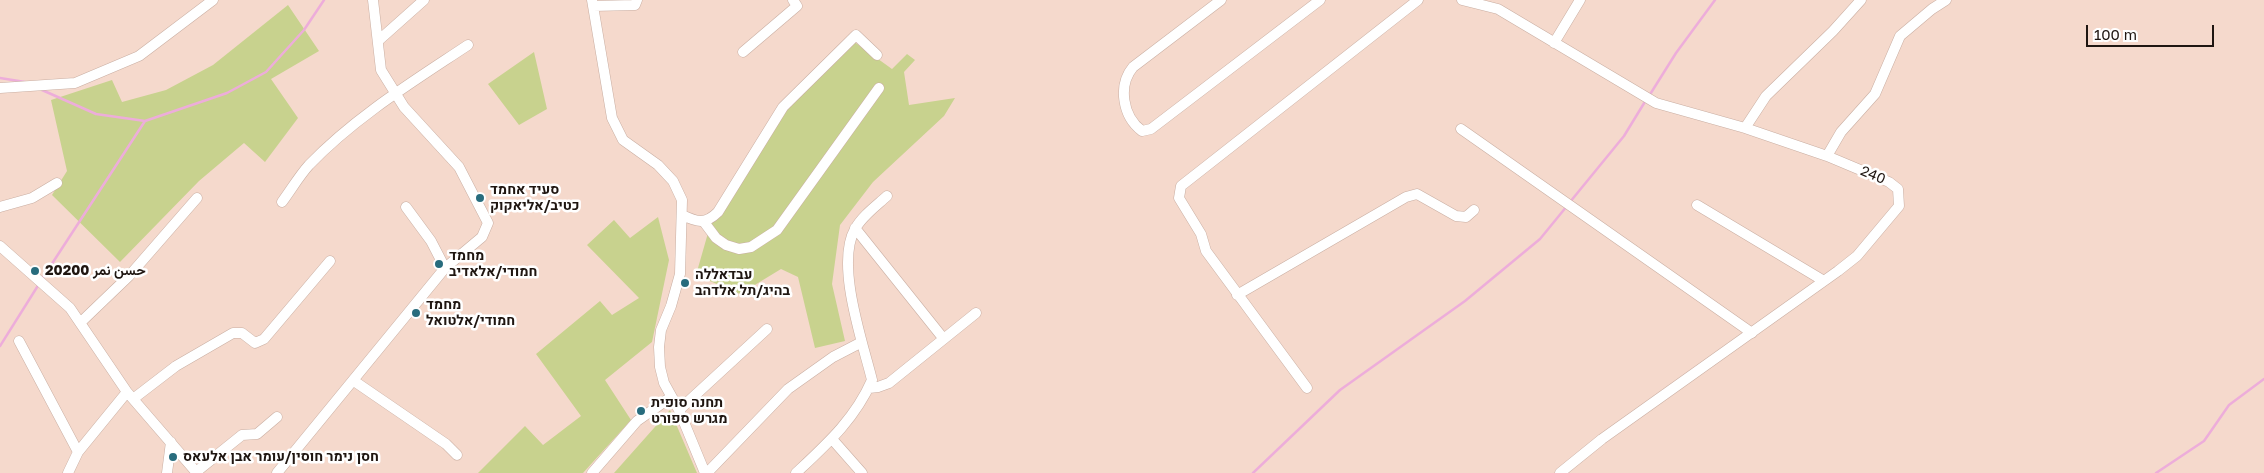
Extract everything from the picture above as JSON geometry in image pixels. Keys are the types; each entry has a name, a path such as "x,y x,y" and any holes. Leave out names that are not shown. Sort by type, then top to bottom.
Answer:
{"street":[{"path":"0,88 75,83 139,56 213,0"},
{"path":"277,473 445,268 482,237 488,223 459,167 404,107 381,70 373,0"},
{"path":"378,41 424,0"},
{"path":"638,0 635,5 592,3 612,118 617,129 623,140 658,164 673,181 682,200 680,274 662,330 659,347 660,367 671,397 679,410 706,473 788,390 833,357 860,343"},
{"path":"743,52 797,6 793,0"},
{"path":"1221,0 1133,67 1128,74 1122,94 1128,113 1136,127 1142,132 1151,129 1320,0"},
{"path":"1307,388 1206,251 1201,234 1179,198 1181,186 1190,177 1418,0"},
{"name":"240","path":"1462,0 1498,9 1656,103 1745,128 1827,156 1889,182 1898,189 1901,201 1900,206 1857,256 1602,439 1560,473"},
{"path":"1554,43 1580,0"},
{"path":"1745,128 1766,96 1833,31 1861,0"},
{"path":"1827,156 1841,132 1875,94 1900,36 1932,9 1946,0"},
{"path":"682,215 697,222 704,222 718,212 783,107 856,35 877,55"},
{"path":"282,202 307,167 320,154 396,94 468,44"},
{"path":"704,222 716,238 726,245 740,249 751,247 777,230 879,88"},
{"path":"1461,129 1752,332"},
{"path":"0,207 32,198 57,183"},
{"path":"1237,295 1406,197 1417,194 1456,216 1466,216 1474,210"},
{"path":"796,473 844,428 864,400 872,380 860,343 848,264 848,244 855,228 887,196"},
{"path":"81,322 129,276 197,198"},
{"path":"1697,205 1824,281"},
{"path":"406,207 431,241 445,268"},
{"path":"855,228 943,338"},
{"path":"0,246 70,308 130,395 196,473 242,435 257,434 277,417"},
{"path":"68,473 78,452 130,395 176,366 233,334 242,333 255,343 264,339 330,261"},
{"path":"869,388 878,388 888,383 976,313"},
{"path":"679,410 767,329"},
{"path":"19,341 78,452"},
{"path":"354,381 446,444 457,455"},
{"path":"592,473 637,420 671,397"},
{"path":"832,439 862,473"},
{"path":"167,473 170,442"}],"green space":[{"path":"288,5 319,51 271,79 298,118 265,162 244,143 199,181 120,262 52,195 67,171 51,100 112,80 122,102 166,90 213,65"},
{"path":"853,41 892,69 907,54 915,60 904,72 909,105 955,98 944,116 873,182 840,225 832,284 845,341 815,348 798,277 781,269 740,294 696,275 710,226 789,101"},
{"path":"534,52 547,109 519,125 488,84"},
{"path":"658,217 669,260 652,342 605,380 631,420 583,473 478,473 525,426 543,445 581,416 536,354 600,301 612,315 639,298 587,245 614,220 630,238"},
{"path":"670,410 697,473 614,473"}],"waterway":[{"path":"42,90 96,114 145,121 227,93 266,72 304,30 324,0"},
{"path":"1649,96 1676,53 1715,0"},
{"path":"0,78 25,82"},
{"path":"1570,202 1624,136 1646,100"},
{"path":"42,279 145,121"},
{"path":"1253,473 1340,390 1465,301 1540,239 1567,206"},
{"path":"0,346 39,284"},
{"path":"2156,473 2204,441 2229,405 2264,379"}],"place":[{"name":"סעיד אחמד כטיב/אליאקוק","path":"480,198"},
{"name":"מחמד חמודי/אלאדיב","path":"439,264"},
{"name":"حسن نمر 20200","path":"35,271"},
{"name":"עבדאללה בהיג/תל אלדהב","path":"685,283"},
{"name":"מחמד חמודי/אלטואל","path":"416,313"},
{"name":"תחנה סופית מגרש ספורט","path":"641,411"},
{"name":"חסן נימר חוסין/עומר אבן אלעאס","path":"173,457"}]}
